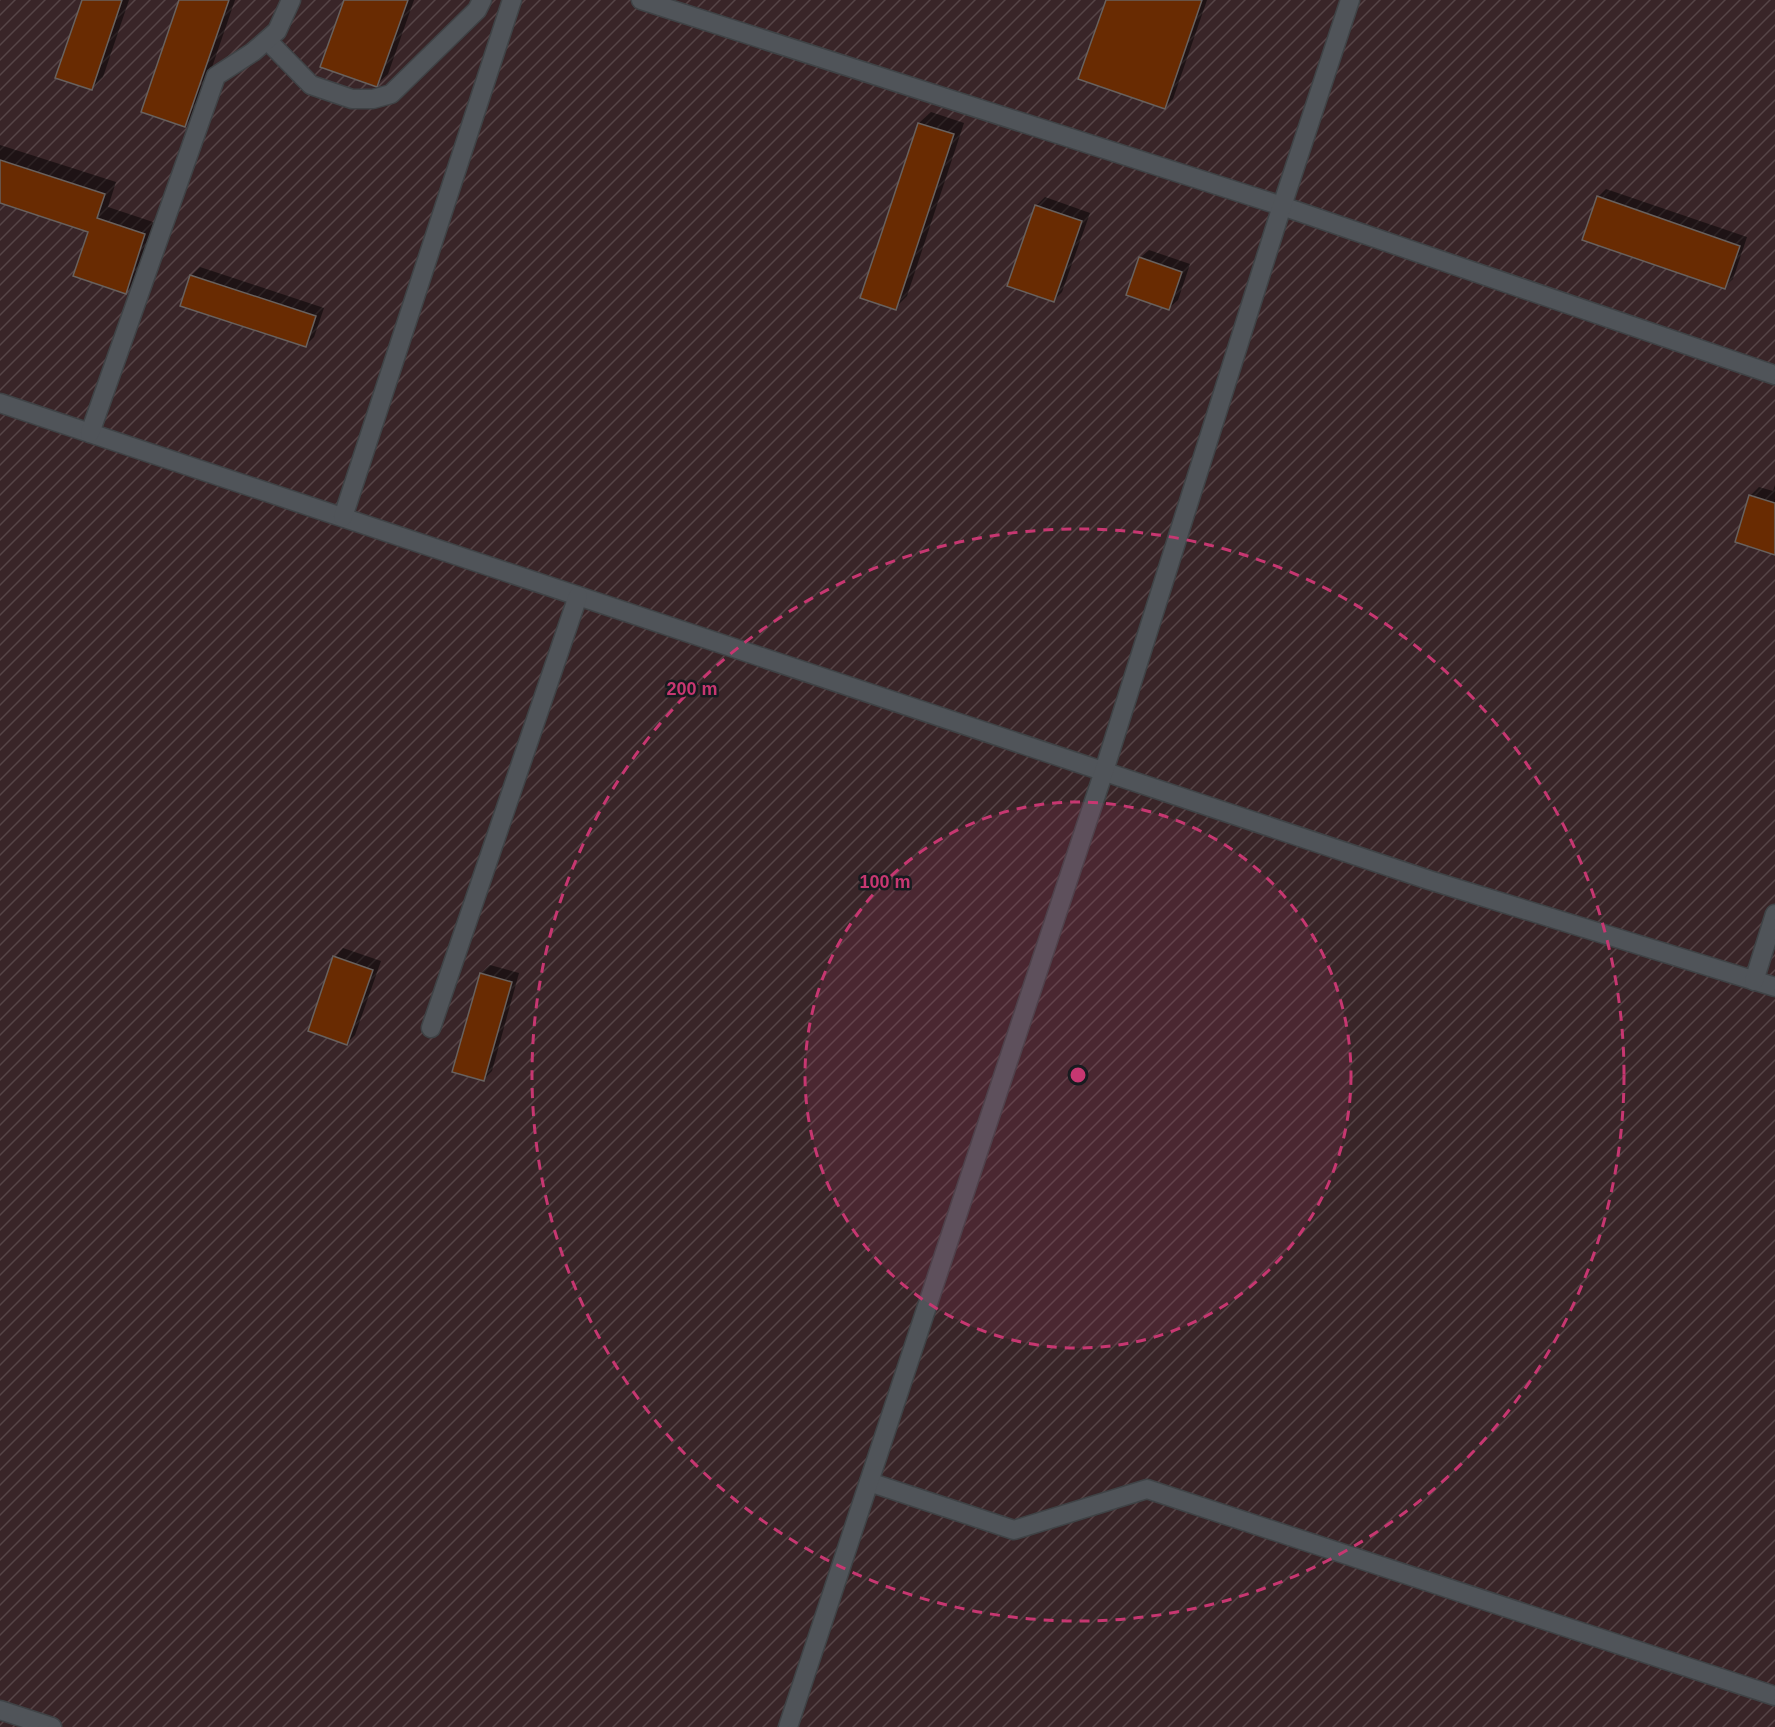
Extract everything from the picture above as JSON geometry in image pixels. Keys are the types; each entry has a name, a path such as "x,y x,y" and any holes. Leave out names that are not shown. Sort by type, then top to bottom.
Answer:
{"lane":[{"path":"90,433 216,76 268,41 278,31 291,0"},
{"path":"268,41 311,85 352,99 373,99 391,94 477,10 482,0"},
{"path":"343,517 512,0"},
{"path":"642,0 1282,206 1775,375"},
{"path":"788,1727 1104,771 1282,206 1350,0"},
{"path":"0,403 1429,880 1775,987"},
{"path":"431,1028 578,596"},
{"path":"1754,981 1775,914"},
{"path":"869,1482 1014,1530 1147,1489 1775,1696"},
{"path":"0,1710 52,1727"}],"shaded area":[{"path":"0,0 1775,0 1775,1727 0,1727"}],"building":[{"path":"82,0 122,0 92,90 55,78"},
{"path":"179,0 229,0 185,127 141,112"},
{"path":"344,0 408,0 377,87 320,67"},
{"path":"1106,0 1202,0 1165,109 1078,79"},
{"path":"918,123 954,134 896,310 860,298"},
{"path":"0,160 105,194 97,218 145,234 126,294 73,276 88,232 0,203"},
{"path":"1597,196 1740,246 1725,289 1582,240"},
{"path":"1035,205 1082,221 1054,302 1007,286"},
{"path":"1139,257 1182,272 1169,310 1126,295"},
{"path":"190,275 316,316 306,347 180,306"},
{"path":"1749,495 1775,503 1775,555 1735,542"},
{"path":"333,956 373,970 347,1045 308,1031"},
{"path":"480,973 512,982 484,1081 452,1072"}]}
